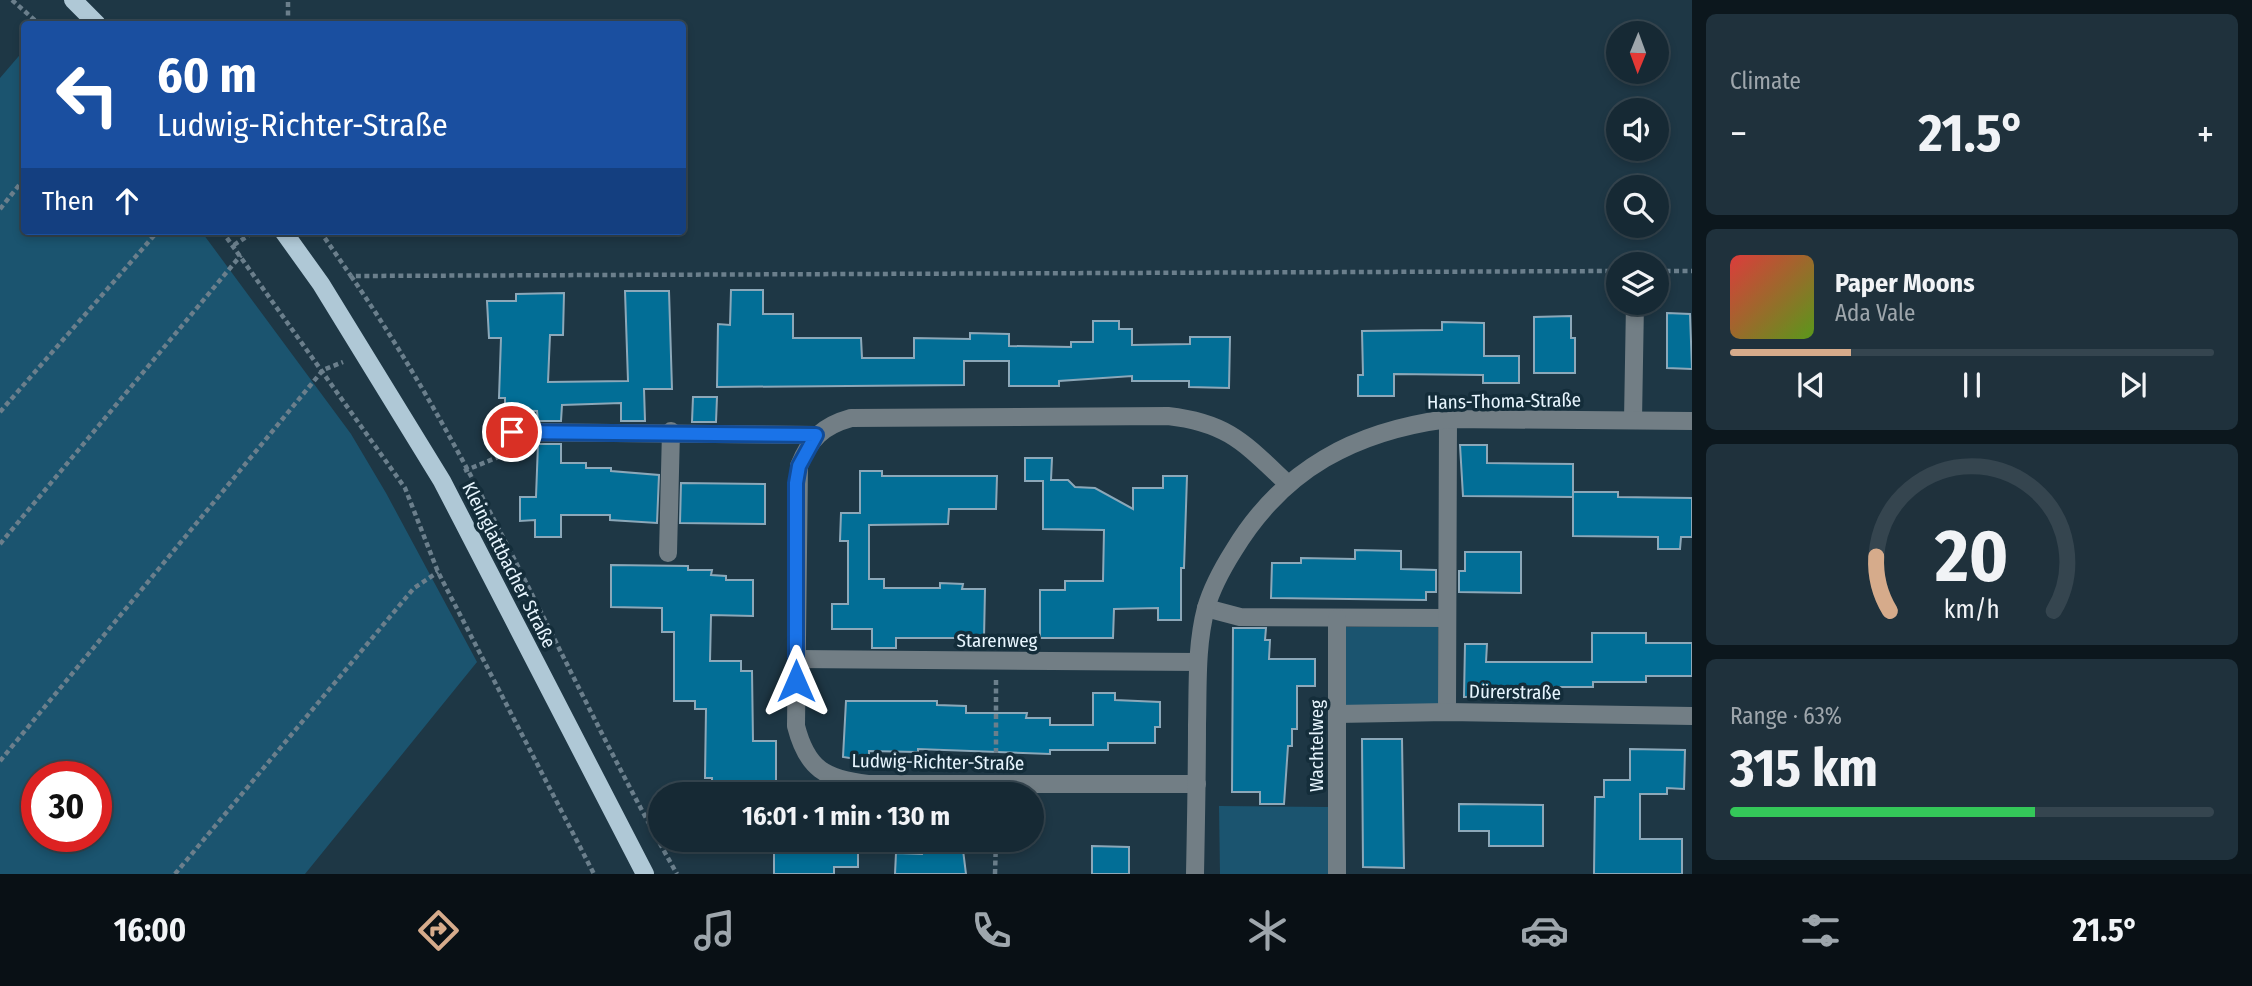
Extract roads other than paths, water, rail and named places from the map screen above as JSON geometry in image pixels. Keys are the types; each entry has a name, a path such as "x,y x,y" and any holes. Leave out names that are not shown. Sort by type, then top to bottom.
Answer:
{"main road":[{"path":"73,0 94,21"},
{"name":"Kleinglattbacher Straße","path":"286,235 321,284 442,481 645,874"}],"street":[{"path":"1633,420 1635,315"},
{"path":"512,432 671,431 816,435 831,423 873,416 1168,416 1202,420 1232,434 1288,484"},
{"path":"1447,712 1448,419"},
{"name":"Hans-Thoma-Straße","path":"1195,874 1198,662 1206,608 1213,586 1242,536 1288,484 1311,466 1369,436 1398,427 1448,419 1692,421"},
{"path":"667,553 671,431"},
{"name":"Ludwig-Richter-Straße","path":"816,435 799,466 796,483 796,726 802,749 817,769 839,781 868,784 1196,784"},
{"path":"1206,608 1240,617 1446,618"},
{"name":"Wachtelweg","path":"1336,874 1337,618"},
{"name":"Starenweg","path":"796,659 1198,662"},
{"name":"Dürerstraße","path":"1337,715 1447,712 1692,716"}]}
